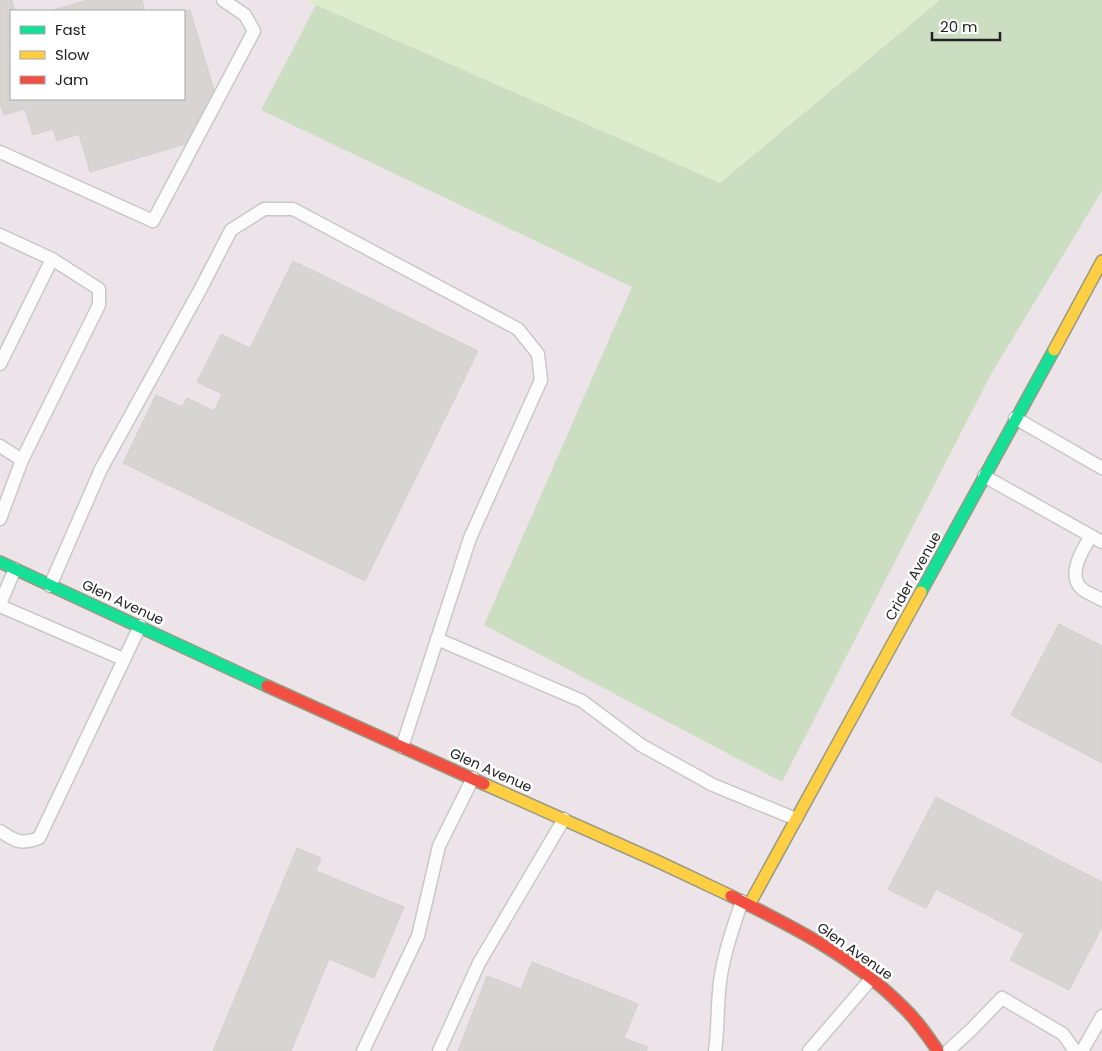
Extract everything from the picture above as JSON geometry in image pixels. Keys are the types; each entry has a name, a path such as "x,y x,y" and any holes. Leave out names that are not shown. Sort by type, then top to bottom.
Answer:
{"street":[{"name":"Crider Avenue","path":"745,903 796,819 1102,261"},
{"name":"Glen Avenue","path":"0,562 402,747 604,838 653,858 786,923 826,946 896,1000 926,1034 938,1051"}],"lane":[{"path":"0,152 153,221 254,31 245,15 223,0"},
{"path":"50,586 101,469 231,230 264,210 293,210 518,329 538,354 541,380 470,538 402,747"},
{"path":"0,234 52,259 99,289 99,305 22,460 0,519"},
{"path":"0,364 52,259"},
{"path":"1015,418 1102,468"},
{"path":"0,446 22,460"},
{"path":"984,476 1096,539 1082,552 1076,567 1076,578 1081,588 1102,600"},
{"path":"15,569 0,605 123,659"},
{"path":"0,831 16,842 29,842 39,838 140,626"},
{"path":"437,639 582,701 641,746 713,784 796,819"},
{"path":"363,1051 418,936 439,846 473,778"},
{"path":"439,1051 479,963 564,819"},
{"path":"715,1051 723,960 745,903"},
{"path":"809,1051 871,979"},
{"path":"948,1051 972,1030 1002,998 1062,1034 1075,1051"},
{"path":"1082,1051 1102,1016"}],"shaded area":[{"path":"0,0 1102,0 1102,1051 0,1051"}],"green space":[{"path":"305,0 940,0 720,183"},
{"path":"940,0 1102,0 1102,191 991,374 782,782 484,625 632,287 261,110 316,5 720,183"}],"building":[{"path":"0,0 12,0 15,10 10,10 10,100 185,100 185,12 190,10 214,90 189,143 90,172 79,134 57,141 53,129 33,135 25,109 4,115 0,103"},
{"path":"88,0 142,0 145,10 53,10"},
{"path":"293,261 478,351 365,581 123,463 156,395 182,407 187,398 214,411 222,394 197,382 221,334 250,348"},
{"path":"1059,624 1102,646 1102,763 1011,715"},
{"path":"936,797 1102,882 1102,927 1069,990 1010,960 1024,934 936,889 926,908 888,889"},
{"path":"297,848 321,858 316,871 404,907 374,978 329,959 291,1051 213,1051"},
{"path":"532,962 638,1004 624,1038 648,1047 646,1051 458,1051 487,976 521,989"}],"traffic: fast":[{"path":"921,592 1054,350"},
{"path":"0,562 267,686"}],"traffic: slow":[{"path":"1054,350 1102,261"},
{"path":"749,905 921,592"},
{"path":"484,784 731,896"}],"traffic: jam":[{"path":"267,686 484,784"},
{"path":"731,896 799,931 863,972 907,1011 938,1051"}]}
